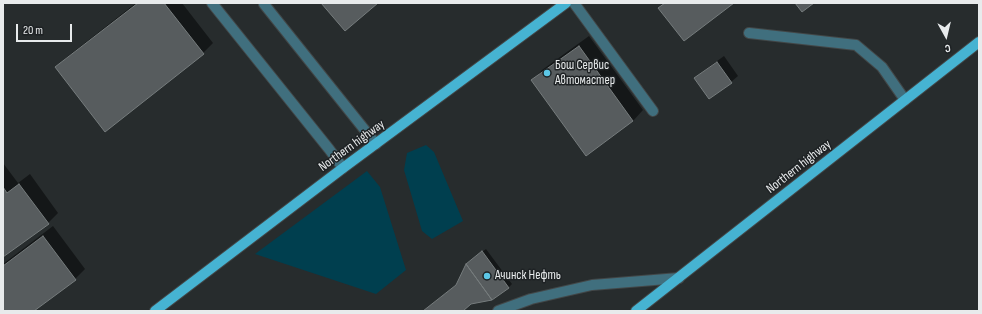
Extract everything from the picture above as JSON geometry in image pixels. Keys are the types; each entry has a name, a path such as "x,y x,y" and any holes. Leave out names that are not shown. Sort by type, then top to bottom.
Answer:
{"main road":[{"name":"Northern highway","path":"156,311 343,168 567,3"},
{"name":"Northern highway","path":"636,311 979,42"}],"lane":[{"path":"212,3 343,168"},
{"path":"567,3 653,111"},
{"path":"264,4 376,144"},
{"path":"749,33 856,45 882,67 905,100"},
{"path":"498,311 531,299 592,285 679,278"}],"shaded area":[{"path":"426,145 434,152 463,221 432,239 422,231 404,170 407,153"},
{"path":"367,171 380,187 406,270 376,294 255,254"}],"building":[{"path":"138,3 164,3 204,54 105,132 55,67"},
{"path":"321,3 378,3 345,31"},
{"path":"665,3 734,3 684,41 658,8"},
{"path":"795,3 814,3 802,12"},
{"path":"579,46 633,121 586,156 531,80"},
{"path":"717,62 732,83 709,99 694,78"},
{"path":"19,184 49,224 3,257 3,187 7,193"},
{"path":"43,236 76,280 34,311 3,311 3,266"},
{"name":"Ачинск Нефть","path":"482,251 509,288 492,300 466,264"},
{"path":"466,264 492,300 471,304 463,311 423,311 456,285"}],"place":[{"name":"Бош Сервис Автомастер","path":"547,73"},
{"name":"Ачинск Нефть","path":"487,276"}]}
